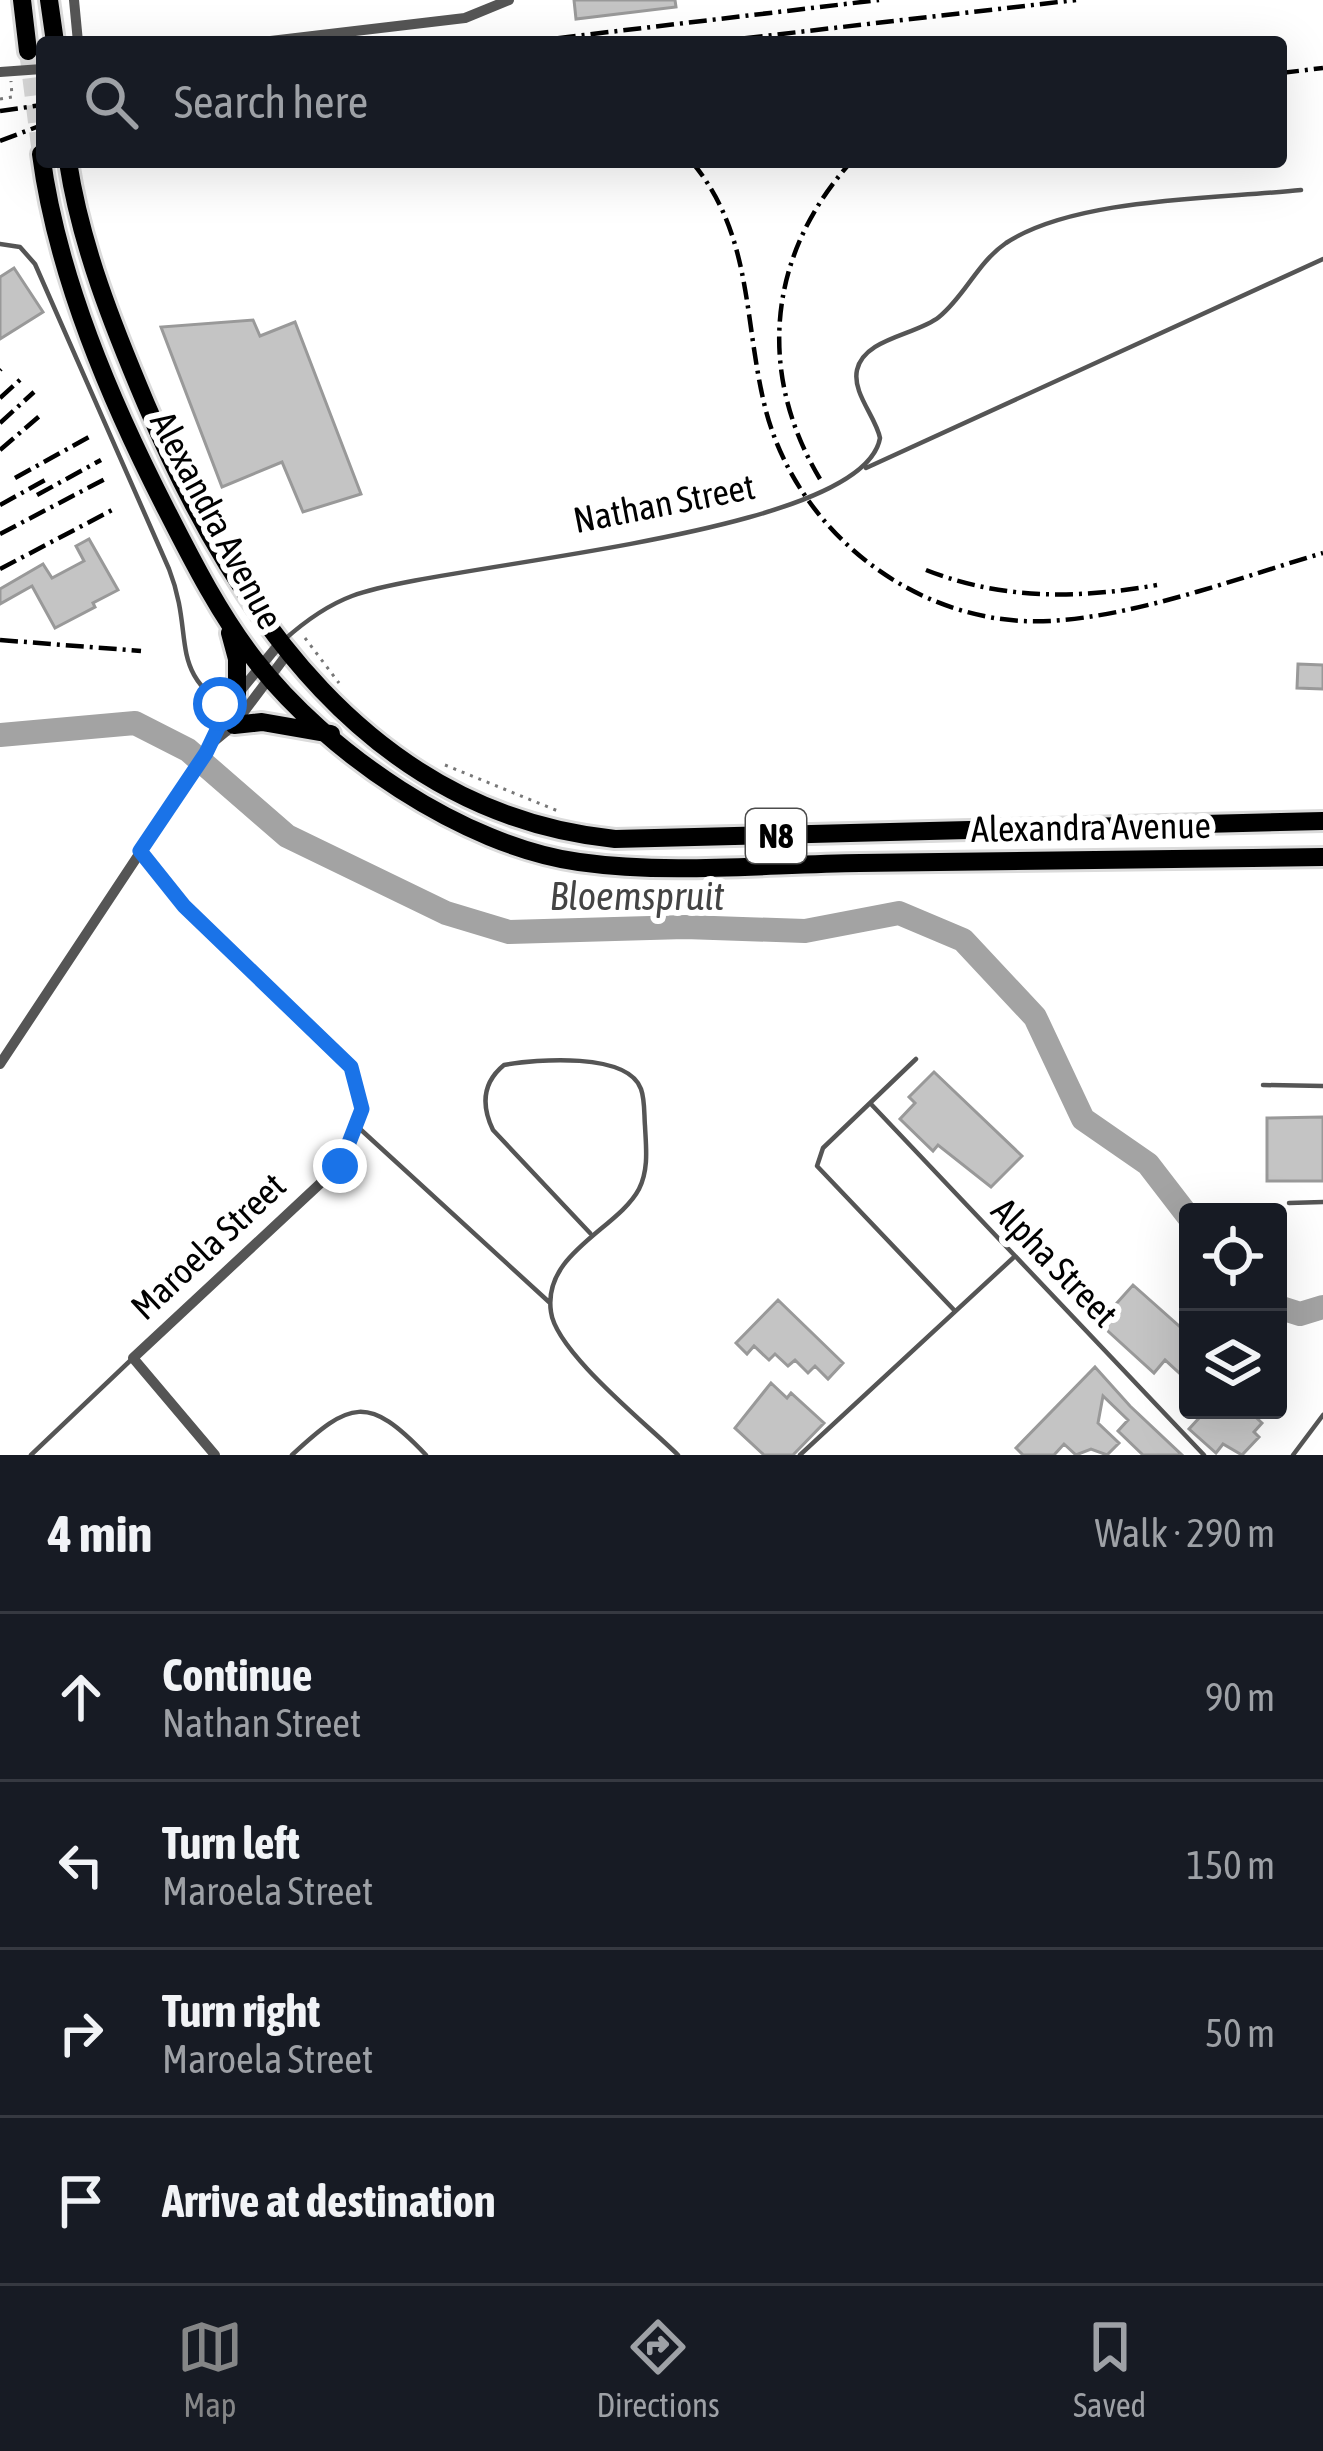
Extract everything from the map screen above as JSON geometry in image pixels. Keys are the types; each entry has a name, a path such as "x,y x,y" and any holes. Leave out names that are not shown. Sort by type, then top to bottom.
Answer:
{"highway":[{"path":"22,0 28,51"},
{"path":"49,0 54,36"},
{"name":"Alexandra Avenue","path":"44,168 58,240 142,463 223,611 265,672 331,734 409,794 461,824 518,848 581,862 660,868 1323,857"},
{"name":"Alexandra Avenue","path":"69,168 82,234 175,472 215,553 284,649 376,739 424,773 506,814 587,836 648,840 1323,820"},
{"path":"223,611 238,659 235,711 262,722 331,734"}],"street":[{"path":"74,0 78,36"},
{"path":"313,36 465,18 509,0"},
{"path":"5,72 36,69"},
{"name":"Nathan Street","path":"0,1064 208,748 284,649"},
{"name":"Nathan Street","path":"235,711 265,672"},
{"path":"140,851 184,906 351,1067 359,1086 358,1128"},
{"path":"0,1038 12,1046"},
{"name":"Maroela Street","path":"133,1358 340,1166 358,1128"},
{"path":"133,1358 215,1455"}],"lane":[{"path":"866,468 880,438 856,380 861,360 877,346 938,318 1009,241 1108,211 1301,190"},
{"path":"0,244 20,247 34,264 178,593 189,675 235,711"},
{"name":"Nathan Street","path":"284,649 331,605 378,588 663,539 773,512 1323,259"},
{"name":"Nathan Street","path":"284,649 301,629"},
{"path":"916,1059 816,1160 819,1172 956,1311"},
{"path":"590,1233 493,1130 486,1115 487,1087 505,1065 603,1063 623,1069 641,1089 644,1175 628,1204 590,1233 554,1285 550,1302 556,1332 678,1455"},
{"path":"1263,1085 1323,1086"},
{"name":"Alpha Street","path":"870,1103 1204,1455"},
{"path":"358,1128 550,1302"},
{"path":"1289,1203 1323,1202"},
{"path":"800,1455 1013,1258"},
{"name":"Maroela Street","path":"31,1455 133,1358"},
{"path":"292,1455 333,1417 358,1410 388,1418 426,1455"},
{"path":"1293,1455 1323,1415"}],"path":[{"path":"0,99 8,98 5,72"},
{"path":"301,629 346,691"},
{"path":"432,758 560,812"}],"building":[{"path":"574,0 675,0 676,7 576,19"},
{"path":"14,268 43,312 0,339 0,277"},
{"path":"253,320 260,336 295,322 361,494 303,512 282,462 222,487 161,327"},
{"path":"89,539 118,590 93,603 95,607 55,628 32,586 0,604 0,589 43,564 52,578 84,561 76,546"},
{"path":"1298,664 1323,665 1323,689 1297,688"},
{"path":"934,1072 1022,1156 991,1187 938,1145 933,1151 900,1119 915,1103 909,1097"},
{"path":"1323,1117 1323,1181 1267,1181 1267,1118"},
{"path":"1133,1285 1179,1326 1179,1373 1165,1360 1154,1373 1099,1323"},
{"path":"778,1300 843,1363 828,1379 815,1366 808,1373 795,1360 788,1366 775,1354 769,1360 754,1346 747,1354 736,1343"},
{"path":"1095,1367 1182,1455 1143,1455 1118,1431 1128,1420 1103,1396 1098,1423 1119,1443 1107,1455 1091,1449 1076,1455 1064,1444 1054,1455 1023,1455 1016,1448"},
{"path":"771,1383 787,1398 791,1393 824,1423 793,1455 764,1455 735,1428"},
{"path":"1198,1419 1258,1419 1262,1423 1254,1432 1259,1437 1242,1455 1223,1444 1216,1453 1189,1429"}],"waterway":[{"name":"Bloemspruit","path":"0,735 135,723 188,750 287,836 446,913 509,932 685,927 805,931 899,913 963,940 1035,1017 1083,1119 1148,1164 1179,1204"},
{"name":"Bloemspruit","path":"1287,1310 1300,1314 1323,1307"}],"tunnel":[{"path":"28,51 36,114"}],"railway":[{"path":"576,36 879,0"},
{"path":"764,36 1076,0"},
{"path":"1287,72 1323,68"},
{"path":"0,111 36,106"},
{"path":"0,141 36,127"},
{"path":"696,168 712,191 737,250 766,411 782,456 806,497 836,534 872,565 912,590 955,609 1002,619 1084,618 1153,604 1323,553"},
{"path":"820,479 786,397 780,315 802,235 846,168"},
{"path":"0,398 22,378"},
{"path":"0,423 34,392"},
{"path":"0,450 43,413"},
{"path":"15,478 89,437"},
{"path":"37,495 101,460"},
{"path":"0,534 107,478"},
{"path":"0,505 47,479"},
{"path":"0,569 116,508"},
{"path":"926,570 983,587 1040,594 1157,585"},
{"path":"0,640 141,651"}],"route":[{"path":"220,704 227,709 211,744 140,851 184,906 318,1030 351,1067 362,1109 351,1148 340,1166"}]}
